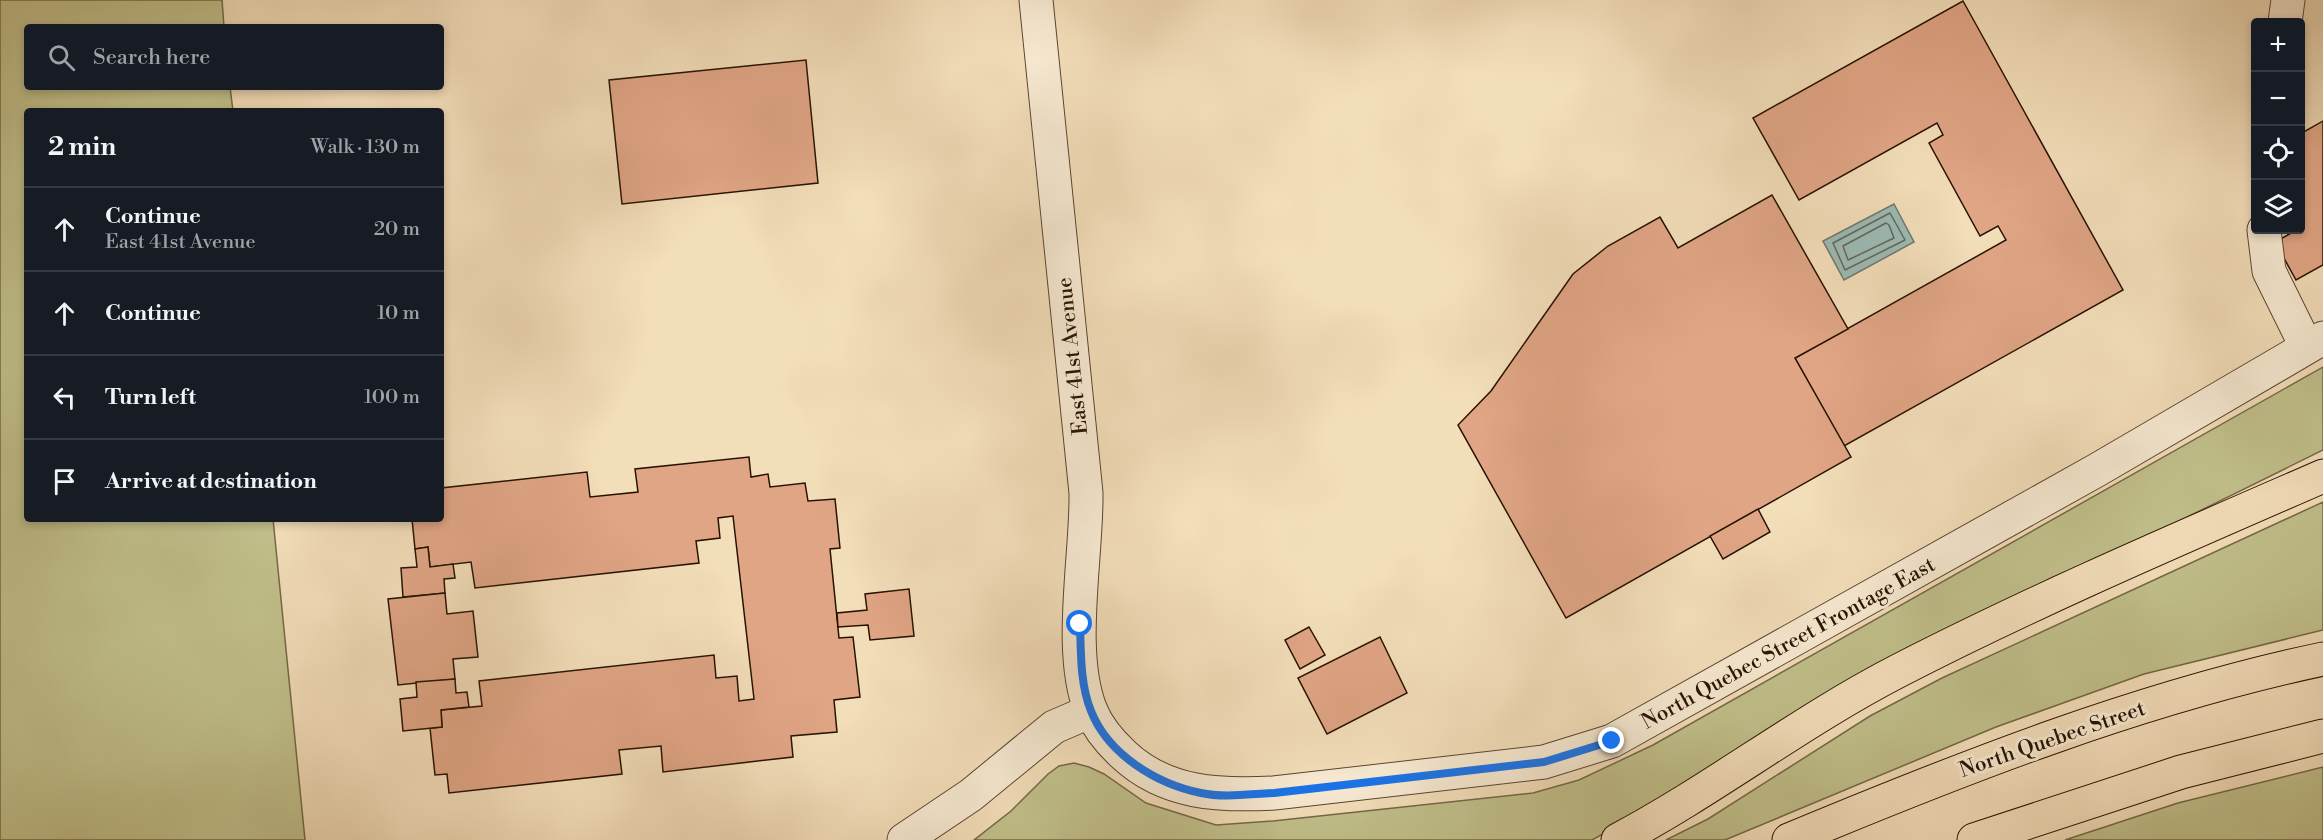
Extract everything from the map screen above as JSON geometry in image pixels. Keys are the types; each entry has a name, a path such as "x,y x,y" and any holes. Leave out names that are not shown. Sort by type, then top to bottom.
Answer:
{"main road":[{"path":"1618,840 1844,701 1898,671 2062,593 2323,476"},
{"name":"North Quebec Street","path":"1789,840 1913,789 2101,720 2205,689 2323,659"},
{"path":"1974,840 2181,772 2323,736"}],"street":[{"name":"East 41st Avenue","path":"1036,0 1086,493 1087,533 1080,624 1083,675 1091,711"},
{"path":"2286,18 2288,0"},
{"path":"2264,234 2269,272 2315,342"},
{"name":"North Quebec Street Frontage East","path":"1091,711 1108,740 1135,765 1168,783 1201,793 1235,795 1274,793 1505,768 1563,757 1612,741 2097,470 2315,342"},
{"path":"904,840 971,795 1054,728 1091,711"}],"shaded area":[{"path":"0,0 222,0 224,24 24,24 24,90 230,90 233,108 24,108 24,522 273,522 305,840 0,840"},
{"path":"2323,367 2323,450 2153,534 2051,578 1888,663 1658,804 1592,840 974,840 1011,811 1048,774 1059,766 1074,763 1104,774 1146,803 1216,825 1533,793 1579,780 1653,745"},
{"path":"2323,502 2323,630 2144,674 1996,727 1725,840 1666,840 1708,819 1870,716 1942,678"},
{"path":"2323,767 2323,840 2065,840 2178,803"}],"water":[{"path":"1894,204 1914,242 1844,280 1823,241"}],"building":[{"path":"1963,1 2123,290 1844,446 1795,358 2006,240 1998,226 1980,236 1929,143 1943,135 1937,123 1799,200 1753,118"},
{"path":"806,60 818,183 622,204 609,80"},
{"path":"2323,121 2323,265 2296,280 2275,242 2289,234 2305,234 2305,131"},
{"path":"1772,195 1848,329 1795,358 1851,457 1566,618 1458,425 1491,391 1573,274 1608,246 1660,217 1678,248"},
{"path":"749,457 751,477 768,474 770,487 805,483 808,501 835,499 840,548 830,549 839,638 853,637 860,697 834,700 837,732 791,736 793,757 663,772 661,746 619,750 622,774 449,793 447,774 435,775 430,728 442,727 441,710 482,706 479,681 714,655 716,678 737,676 739,701 754,699 733,516 718,518 720,538 696,541 699,563 475,588 471,562 430,567 428,547 415,549 412,522 444,522 444,488 587,472 590,497 638,492 635,469"},
{"path":"1758,509 1770,532 1723,559 1710,536"},
{"path":"428,547 430,567 453,564 455,578 444,579 445,593 403,597 401,568 417,567 415,549"},
{"path":"909,589 914,636 870,640 868,625 838,627 837,613 867,610 865,594"},
{"path":"445,593 447,614 473,611 478,657 453,659 455,679 398,685 388,599"},
{"path":"1309,627 1325,655 1300,669 1285,640"},
{"path":"1380,637 1407,693 1327,734 1298,678"},
{"path":"455,679 456,693 467,692 469,707 441,710 442,727 403,731 400,699 417,697 416,682"}],"route":[{"path":"1080,624 1081,660 1091,711 1108,740 1135,765 1168,783 1201,793 1235,795 1274,793 1505,768 1544,762 1612,741"}]}
